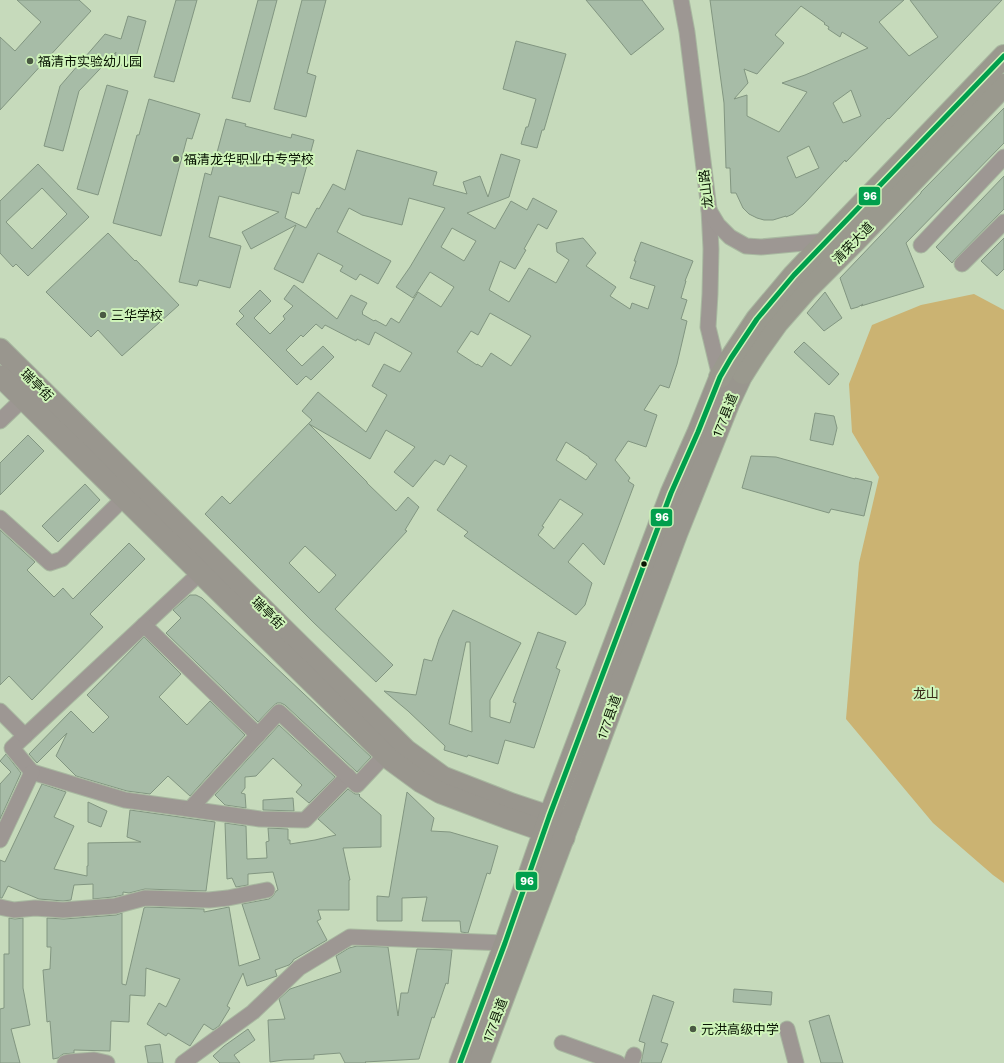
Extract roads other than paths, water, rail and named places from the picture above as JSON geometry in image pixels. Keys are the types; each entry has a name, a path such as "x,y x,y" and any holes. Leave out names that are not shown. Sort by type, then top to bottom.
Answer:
{"main road":[{"name":"清荣大道","path":"720,377 757,319 794,275 1004,56"},
{"name":"清荣大道","path":"743,373 777,323 806,290 856,240 1004,85"},
{"name":"瑞亭街","path":"0,349 406,750 443,777 512,804 546,824"},
{"name":"177县道","path":"479,1063 677,534 728,403 743,373"},
{"name":"瑞亭街","path":"0,376 392,760 421,782 441,793 507,818 546,824 567,831"},
{"name":"177县道","path":"460,1063 505,943 546,824 671,493 720,377"}],"street":[{"name":"龙山路","path":"681,0 687,32 709,209 711,249 708,327 720,377"},
{"path":"921,245 1004,157"},
{"path":"709,209 718,225 730,237 746,246 761,247 826,241"},
{"path":"962,264 1004,222"},
{"path":"0,421 23,399"},
{"path":"0,518 50,562 62,559 124,498"},
{"path":"200,573 12,748 32,772 125,800 260,819 305,820 348,776"},
{"path":"144,625 258,735"},
{"path":"0,711 25,736"},
{"path":"190,809 279,712 357,785 386,754"},
{"path":"0,840 32,772"},
{"path":"0,907 14,910 35,908 63,910 116,906 145,898 208,900 228,898 267,890"},
{"path":"183,1063 253,1012 299,968 350,937 505,943"},
{"path":"787,1029 796,1063"},
{"path":"562,1043 618,1063"},
{"path":"65,1063 94,1060 107,1063"}],"place":[{"name":"福清市实验幼儿园","path":"30,61"},
{"name":"福清龙华职业中专学校","path":"176,159"},
{"name":"三华学校","path":"103,315"},
{"name":"元洪高级中学","path":"693,1029"}],"park label":[{"name":"龙山","path":"926,693"}]}
